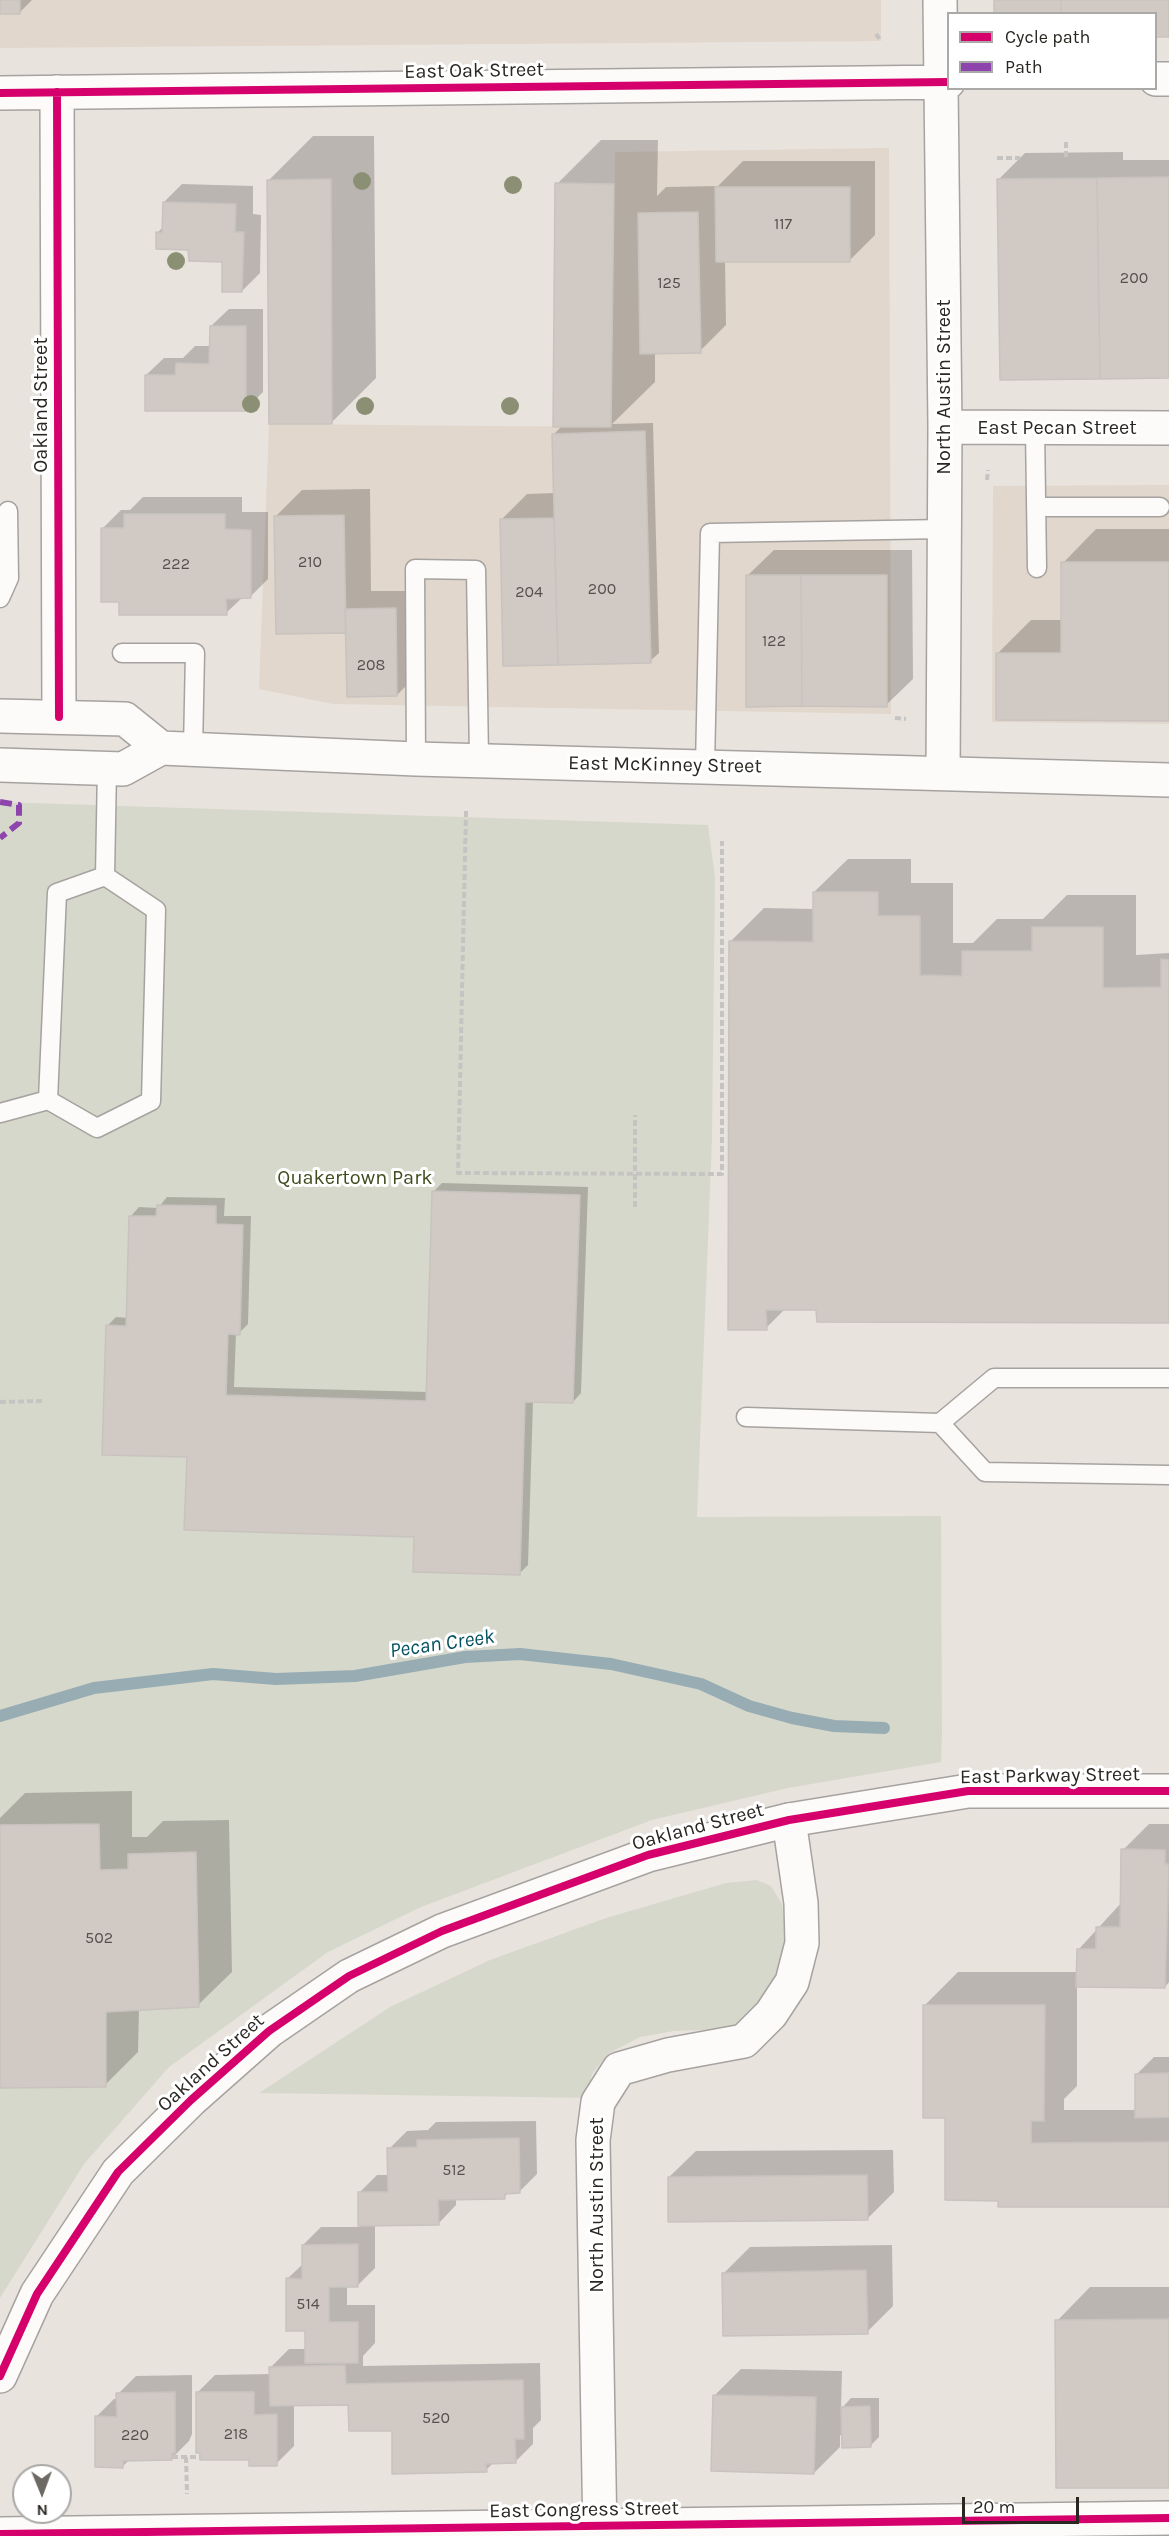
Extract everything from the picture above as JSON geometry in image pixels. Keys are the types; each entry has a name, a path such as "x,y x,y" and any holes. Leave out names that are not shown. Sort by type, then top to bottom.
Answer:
{"street":[{"name":"North Austin Street","path":"940,0 945,82 945,529 942,773"},
{"name":"East Oak Street","path":"0,93 945,82"},
{"name":"Oakland Street","path":"57,92 59,717"},
{"name":"East Pecan Street","path":"945,428 1169,428"},
{"path":"0,716 125,719 161,748 123,769 0,765"},
{"name":"East McKinney Street","path":"161,748 416,759 1169,780"},
{"name":"East Parkway Street","path":"789,1820 968,1791 1169,1791"},
{"name":"North Austin Street","path":"600,2531 593,2140 598,2102 619,2069 668,2055 744,2041 771,2014 792,1982 802,1943 801,1903 789,1820"},
{"name":"Oakland Street","path":"0,2376 38,2294 118,2172 191,2100 269,2031 349,1976 442,1931 648,1856 789,1820"},
{"name":"East Congress Street","path":"0,2534 600,2531 1169,2518"}],"lane":[{"path":"1035,428 1037,568"},
{"path":"1036,507 1160,507"},
{"path":"0,598 9,578 8,511"},
{"path":"705,766 710,532 945,529"},
{"path":"416,759 415,569 476,570 479,759"},
{"path":"122,653 195,653 193,749"},
{"path":"105,876 106,768"},
{"path":"48,1100 57,893 105,876"},
{"path":"0,1113 48,1100 96,1128 151,1101 156,910 105,876"},
{"path":"746,1417 940,1423 994,1378 1169,1378"},
{"path":"940,1423 985,1472 1169,1475"}],"path":[{"path":"876,34 881,41"},
{"path":"1066,142 1066,157"},
{"path":"997,158 1020,158"},
{"path":"987,480 988,470"},
{"path":"895,718 907,719"},
{"path":"466,811 458,1173 722,1174 722,841"},
{"path":"635,1115 635,1207"},
{"path":"0,1402 42,1401"},
{"path":"172,2457 200,2457"},
{"path":"186,2457 187,2501"}],"shaded area":[{"path":"0,0 881,0 881,41 0,48"},
{"path":"889,148 891,714 333,704 259,689 269,424 611,427 615,152"},
{"path":"1169,485 1169,724 992,722 993,486"}],"green space":[{"name":"Quakertown Park","path":"0,802 708,825 715,877 712,1139 697,1517 941,1516 942,1734 941,1762 788,1788 652,1820 421,1907 328,1952 169,2067 84,2164 0,2298"},
{"path":"757,1880 771,1886 782,1904 786,1930 781,1963 770,1994 735,2029 674,2031 640,2037 609,2053 592,2074 588,2098 259,2093 390,2007 490,1960 606,1918 726,1883"}],"building":[{"path":"0,0 20,0 20,14 0,14"},
{"path":"994,0 1061,0 1061,12 994,12"},
{"path":"1061,0 1169,0 1169,37 1157,37 1157,12 1061,12"},
{"path":"1169,177 1169,378 1100,379 1097,178"},
{"path":"1097,178 1100,379 1000,380 997,179"},
{"path":"331,179 332,424 269,424 267,180"},
{"path":"555,183 614,184 611,427 553,427"},
{"path":"715,187 850,187 850,262 716,262"},
{"path":"163,202 236,204 235,232 244,232 242,292 222,292 222,262 189,261 188,250 156,249 156,232 162,233"},
{"path":"698,212 701,353 640,354 638,213"},
{"path":"210,326 246,326 246,411 145,411 145,375 175,375 176,363 209,364"},
{"path":"645,431 651,663 558,665 552,434"},
{"path":"124,514 225,514 225,529 251,530 251,598 226,599 227,615 119,615 119,602 101,602 101,528 124,528"},
{"path":"344,515 346,633 276,634 274,516"},
{"path":"554,518 558,665 503,666 500,519"},
{"path":"1061,562 1169,562 1169,721 996,720 996,653 1061,653"},
{"path":"746,575 801,575 802,706 746,707"},
{"path":"801,575 887,575 887,707 802,706"},
{"path":"396,608 397,696 347,697 345,609"},
{"path":"813,892 878,892 878,916 920,916 920,975 962,976 962,951 1032,951 1032,927 1103,927 1103,988 1161,987 1161,959 1169,960 1169,1323 817,1322 816,1310 766,1310 767,1330 728,1330 729,941 813,942"},
{"path":"432,1191 580,1195 573,1403 525,1402 520,1575 413,1572 414,1537 184,1530 187,1457 102,1455 106,1325 126,1326 129,1216 156,1216 157,1205 216,1206 216,1224 243,1225 240,1335 228,1334 226,1395 426,1401"},
{"path":"99,1824 100,1870 128,1869 128,1854 196,1852 199,2007 106,2012 106,2087 0,2088 0,1825"},
{"path":"1121,1849 1165,1850 1165,1864 1169,1864 1165,1988 1076,1987 1077,1949 1096,1949 1096,1927 1120,1927"},
{"path":"923,2005 1045,2005 1044,2121 1031,2121 1031,2143 1169,2142 1169,2207 998,2207 998,2201 945,2200 945,2118 923,2118"},
{"path":"1169,2073 1169,2117 1135,2118 1135,2074"},
{"path":"519,2138 520,2193 505,2194 505,2199 438,2200 439,2225 358,2226 358,2192 388,2192 387,2148 417,2147 417,2140"},
{"path":"867,2175 868,2220 668,2222 668,2177"},
{"path":"358,2244 358,2287 329,2287 329,2322 358,2322 358,2363 305,2363 305,2331 286,2331 286,2278 302,2279 302,2245"},
{"path":"866,2270 868,2334 723,2336 722,2273"},
{"path":"1169,2319 1169,2488 1056,2488 1055,2320"},
{"path":"345,2365 346,2384 523,2380 524,2439 515,2439 516,2463 486,2464 487,2472 392,2474 392,2431 349,2431 348,2405 270,2406 269,2367"},
{"path":"175,2392 175,2453 172,2453 172,2460 123,2461 123,2468 95,2467 95,2416 117,2417 116,2393"},
{"path":"196,2392 254,2392 254,2415 277,2414 277,2466 249,2466 249,2460 200,2460 200,2453 196,2453"},
{"path":"713,2395 816,2397 814,2474 711,2471"},
{"path":"870,2406 871,2447 842,2448 841,2407"}],"waterway":[{"name":"Pecan Creek","path":"0,1716 94,1688 213,1674 276,1679 355,1676 465,1657 520,1654 611,1664 701,1684 749,1706 792,1718 834,1726 884,1728"}],"marked path":[{"path":"0,802 19,805 19,823 0,838"}],"cycle path":[{"path":"0,93 947,82"},
{"path":"57,92 59,717"},
{"path":"0,2376 37,2294 118,2172 191,2100 269,2031 349,1976 442,1931 648,1855 789,1820 968,1791 1169,1791"},
{"path":"0,2534 1169,2518"}]}
